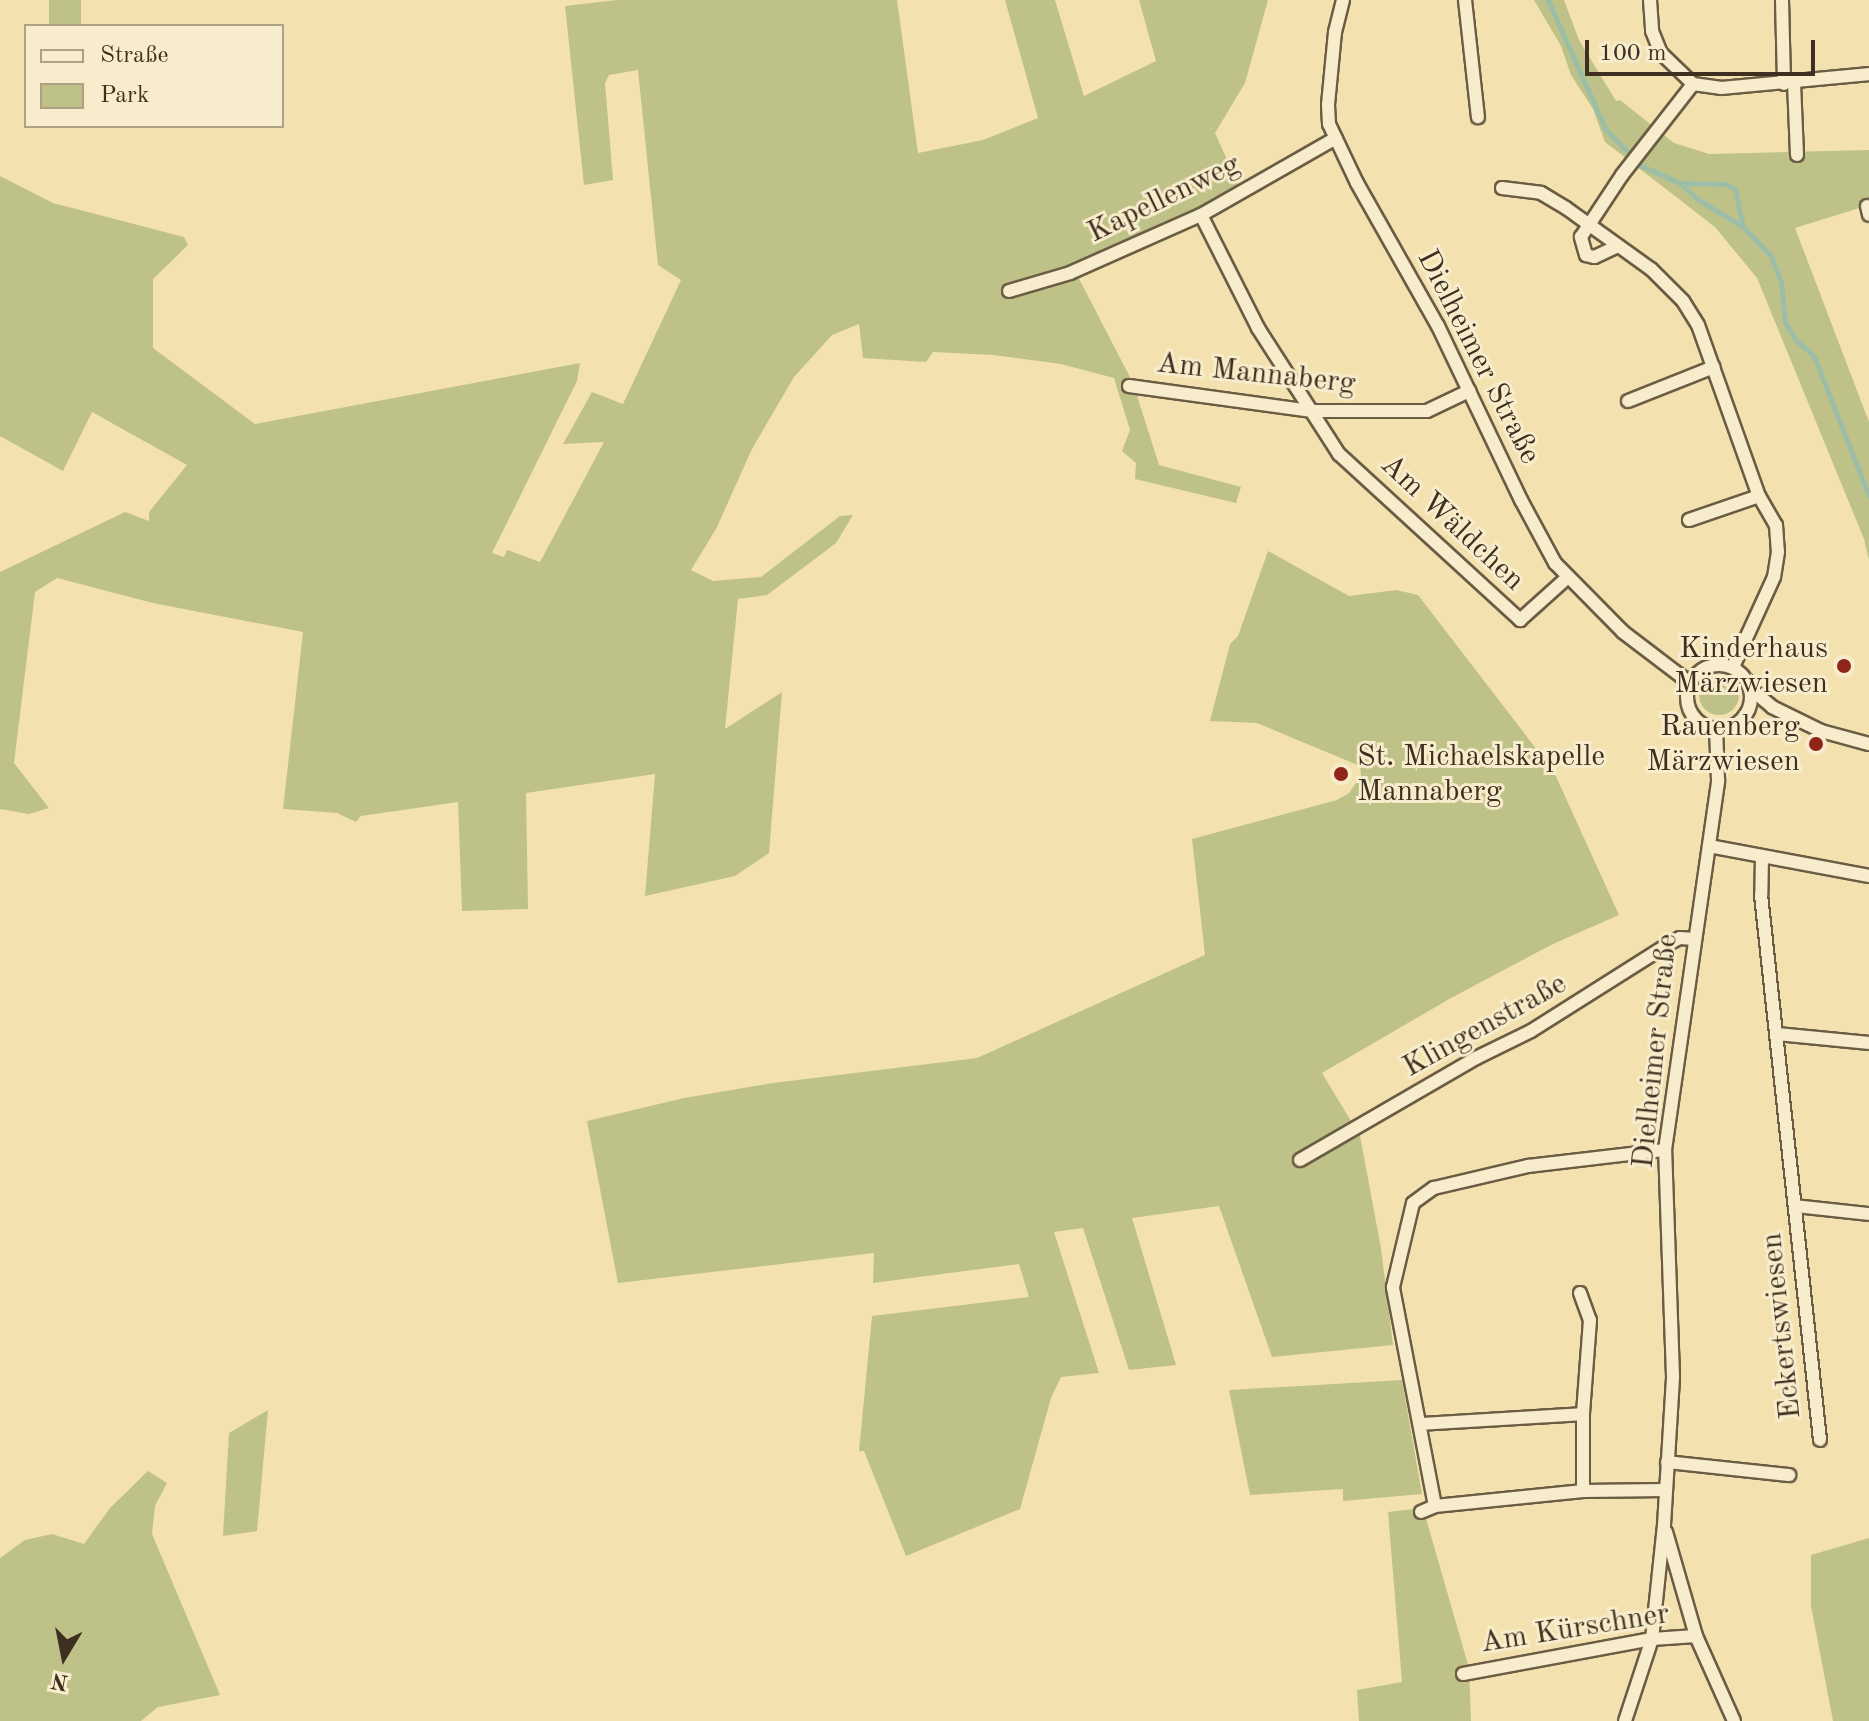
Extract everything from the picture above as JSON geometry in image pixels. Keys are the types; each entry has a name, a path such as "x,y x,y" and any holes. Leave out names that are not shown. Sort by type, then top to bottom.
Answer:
{"street":[{"name":"Dielheimer Straße","path":"1343,0 1328,87 1329,124 1336,138 1555,563 1623,632 1690,683"},
{"path":"1465,0 1478,117"},
{"path":"1650,0 1652,31 1661,53 1693,84 1722,88 1869,74"},
{"path":"1782,0 1797,155"},
{"path":"1618,246 1594,257 1586,255 1581,237 1587,223 1622,175 1693,84"},
{"name":"Kapellenweg","path":"1009,291 1070,273 1201,215 1336,138"},
{"path":"1502,188 1541,193 1587,223 1651,269 1683,301 1698,325 1759,496 1776,525 1778,552 1769,593 1733,667"},
{"path":"1201,215 1258,328 1312,411"},
{"path":"1628,401 1714,367"},
{"name":"Am Mannaberg","path":"1129,386 1312,411 1427,411 1469,391"},
{"name":"Am Wäldchen","path":"1312,411 1339,454 1520,620 1568,577"},
{"path":"1689,520 1759,496"},
{"path":"1772,707 1748,714 1734,726 1716,729 1695,718 1689,707 1690,683 1701,670 1717,664 1733,667 1745,677 1752,690 1772,707 1841,739 1869,744"},
{"path":"1748,714 1752,690"},
{"name":"Dielheimer Straße","path":"1664,1525 1673,1376 1665,1150 1718,780 1716,729"},
{"path":"1709,846 1869,876"},
{"name":"Eckertswiesen","path":"1762,856 1761,895 1820,1440"},
{"name":"Klingenstraße","path":"1300,1160 1476,1058 1531,1031 1670,943 1680,938 1694,939"},
{"path":"1778,1034 1869,1043"},
{"path":"1435,1506 1393,1287 1413,1203 1434,1188 1528,1166 1665,1150"},
{"name":"Eckertswiesen","path":"1795,1206 1869,1214"},
{"path":"1580,1293 1590,1320 1583,1414 1583,1491"},
{"path":"1420,1424 1583,1414"},
{"path":"1667,1462 1789,1475"},
{"path":"1421,1512 1435,1506 1583,1491 1665,1490"},
{"path":"1664,1525 1696,1636 1734,1721"},
{"path":"1625,1721 1652,1639 1664,1525"},
{"name":"Am Kürschner","path":"1463,1674 1652,1639 1696,1636"}],"green space":[{"path":"49,0 81,0 81,24 49,24"},
{"path":"617,0 897,0 918,153 983,140 1038,118 1005,0 1055,0 1084,96 1156,61 1139,0 1268,0 1245,83 1215,133 1239,186 1182,218 1073,267 1133,383 1159,465 1241,487 1236,503 1135,479 1136,463 1122,451 1130,430 1114,378 1061,364 993,355 933,352 926,362 863,358 859,324 832,335 794,377 752,449 716,529 691,570 713,581 761,577 840,516 853,515 836,543 767,595 738,599 725,729 782,692 769,853 735,876 645,896 655,774 526,793 528,909 462,911 458,802 361,816 356,822 337,813 283,809 303,632 153,603 57,578 35,592 14,763 49,808 29,814 0,809 0,572 125,512 149,521 149,512 187,465 92,412 63,471 0,436 0,176 53,203 184,237 188,245 153,279 153,348 255,424 580,363 577,381 492,553 504,557 507,550 540,562 604,442 563,444 592,392 623,404 681,280 658,265 638,70 609,75 605,83 613,180 584,185 565,6"},
{"path":"1534,0 1564,0 1579,40 1616,101 1620,100 1674,143 1709,154 1869,150 1869,205 1795,228 1869,422 1869,560 1864,539 1757,278 1715,227 1605,142 1593,109 1571,75 1561,46"},
{"path":"1268,551 1349,596 1396,590 1418,595 1554,772 1619,915 1553,944 1451,998 1322,1073 1360,1136 1381,1248 1393,1345 1272,1357 1219,1206 1132,1218 1176,1365 1129,1370 1083,1228 1054,1232 1099,1373 1061,1377 1051,1398 1020,1509 906,1556 864,1451 859,1451 872,1316 1029,1297 1019,1264 873,1283 874,1253 618,1283 587,1121 684,1098 773,1083 977,1058 1205,955 1192,839 1337,800 1349,793 1361,776 1360,766 1257,723 1210,721 1230,644 1238,636"},
{"path":"1719,675 1733,681 1739,695 1733,709 1719,715 1705,709 1699,695 1705,681"},
{"path":"1402,1380 1422,1494 1343,1501 1343,1489 1250,1495 1229,1390"},
{"path":"268,1410 257,1531 223,1536 229,1433"},
{"path":"148,1471 167,1483 155,1506 152,1534 220,1695 158,1707 141,1721 0,1721 0,1558 25,1540 52,1534 84,1544 110,1508"},
{"path":"1423,1508 1469,1668 1471,1721 1359,1721 1357,1690 1402,1682 1388,1512"},
{"path":"1869,1538 1869,1721 1833,1721 1811,1606 1811,1555"}],"waterway":[{"path":"1548,0 1606,130 1642,166 1680,183 1696,198 1743,227 1771,256 1781,282 1785,322 1796,340 1814,356 1869,496"},
{"path":"1681,183 1725,184 1735,189 1743,227"}],"place":[{"name":"Kinderhaus Märzwiesen","path":"1844,666"},
{"name":"Rauenberg Märzwiesen","path":"1816,744"},
{"name":"St. Michaelskapelle Mannaberg","path":"1341,774"}]}
